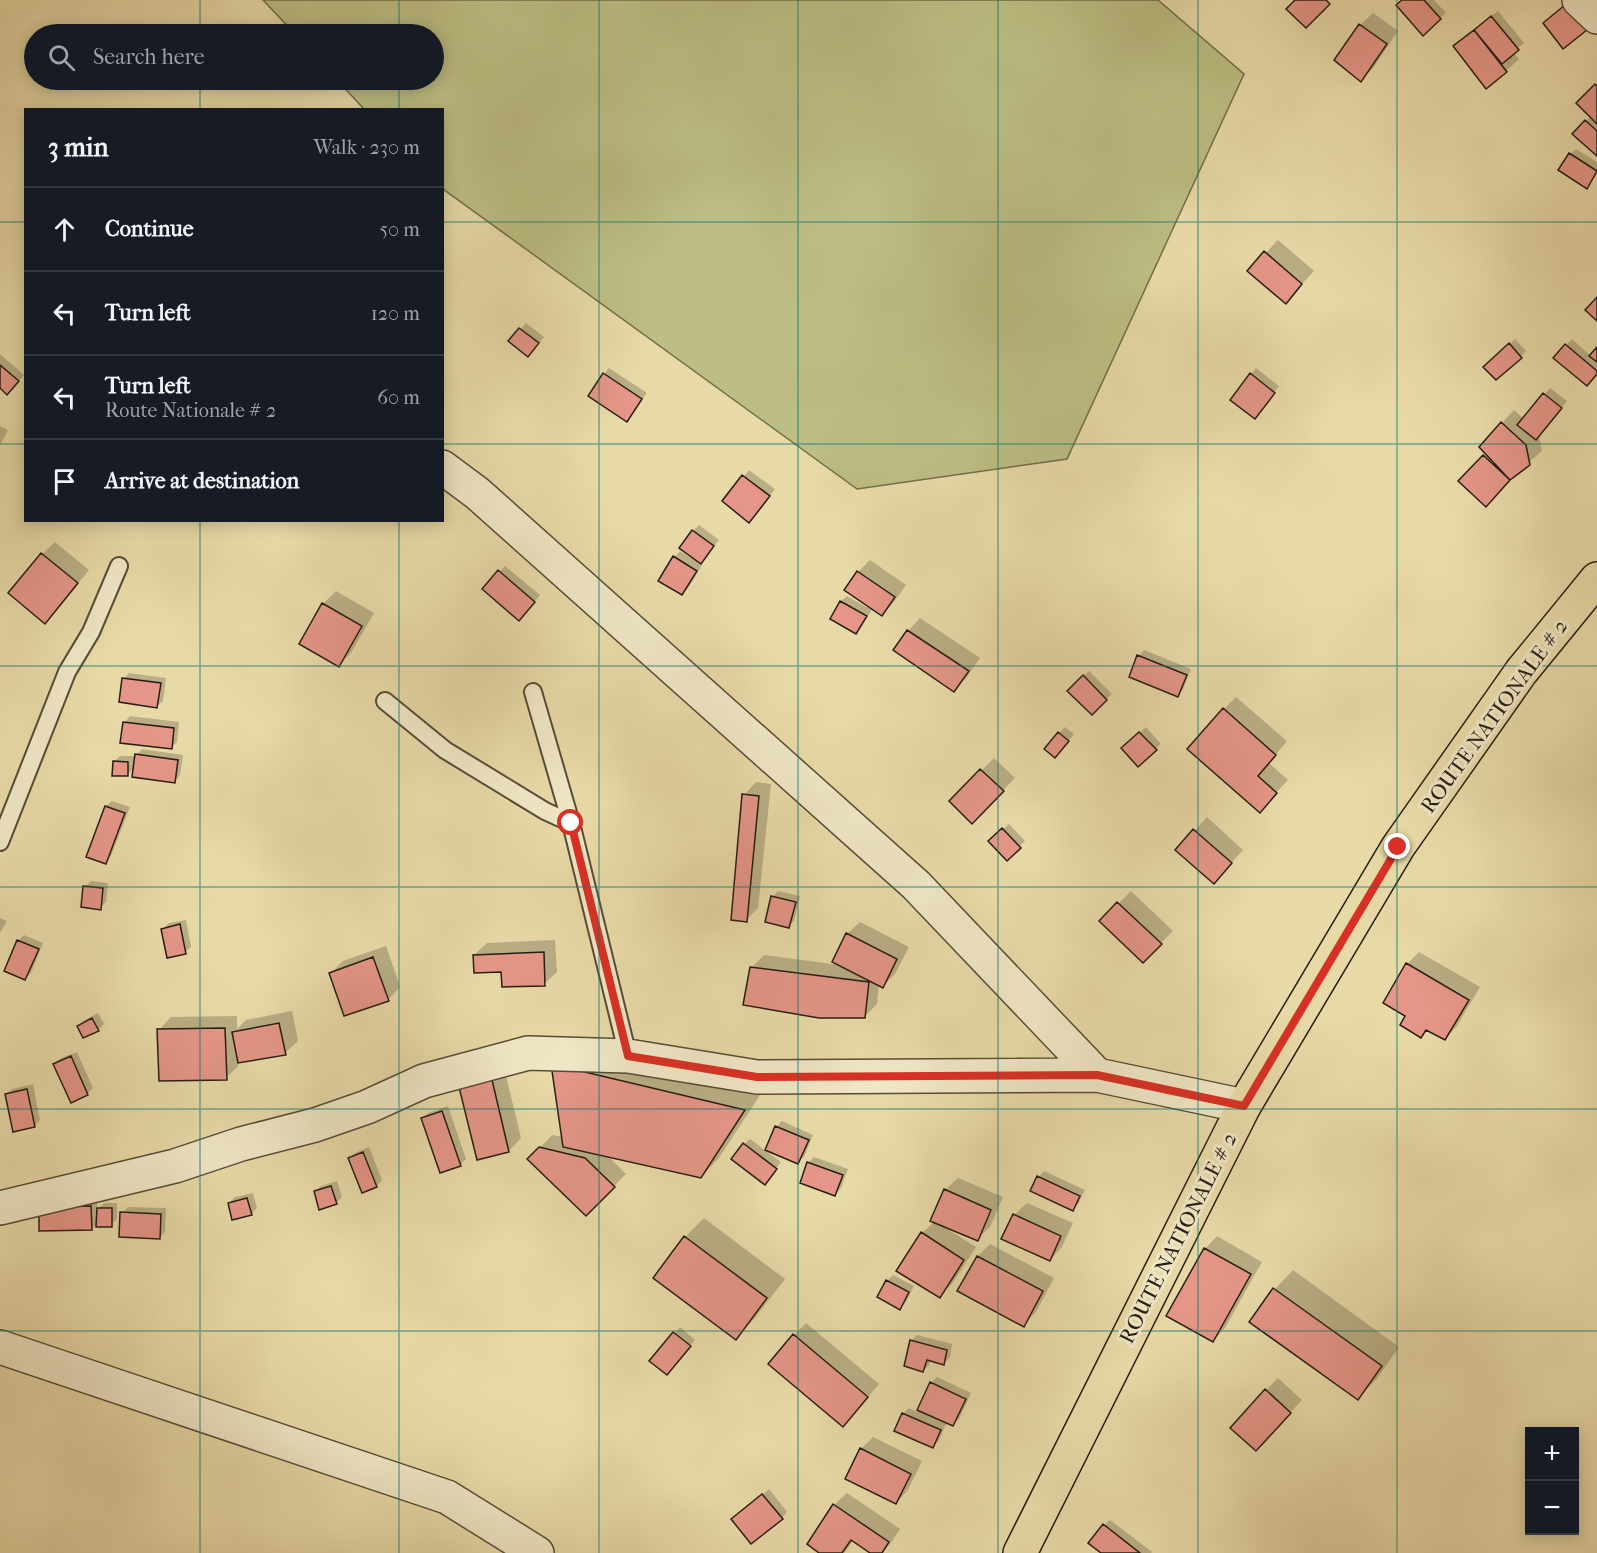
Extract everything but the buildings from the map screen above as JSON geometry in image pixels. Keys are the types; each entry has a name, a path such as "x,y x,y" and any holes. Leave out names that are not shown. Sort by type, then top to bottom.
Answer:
{"main road":[{"name":"ROUTE NATIONALE # 2","path":"1020,1553 1244,1106 1398,847 1521,672 1597,579"}],"street":[{"path":"1579,0 1597,17"},
{"path":"444,468 477,493 916,885 1097,1075"},
{"path":"0,1208 175,1166 242,1144 315,1125 367,1107 424,1081 528,1053 628,1056 757,1077 1097,1075 1244,1106"},
{"path":"0,1347 447,1497 537,1553"}],"lane":[{"path":"0,842 67,672 91,632 119,566"},
{"path":"533,692 571,823 628,1056"},
{"path":"385,701 445,750 545,811 571,823"}],"green space":[{"path":"263,0 1158,0 1244,74 1067,459 857,489 444,190 444,108 363,108 346,90 444,90 444,24 286,24"}],"route":[{"path":"571,823 628,1056 757,1077 1097,1075 1244,1106 1398,847"}]}
